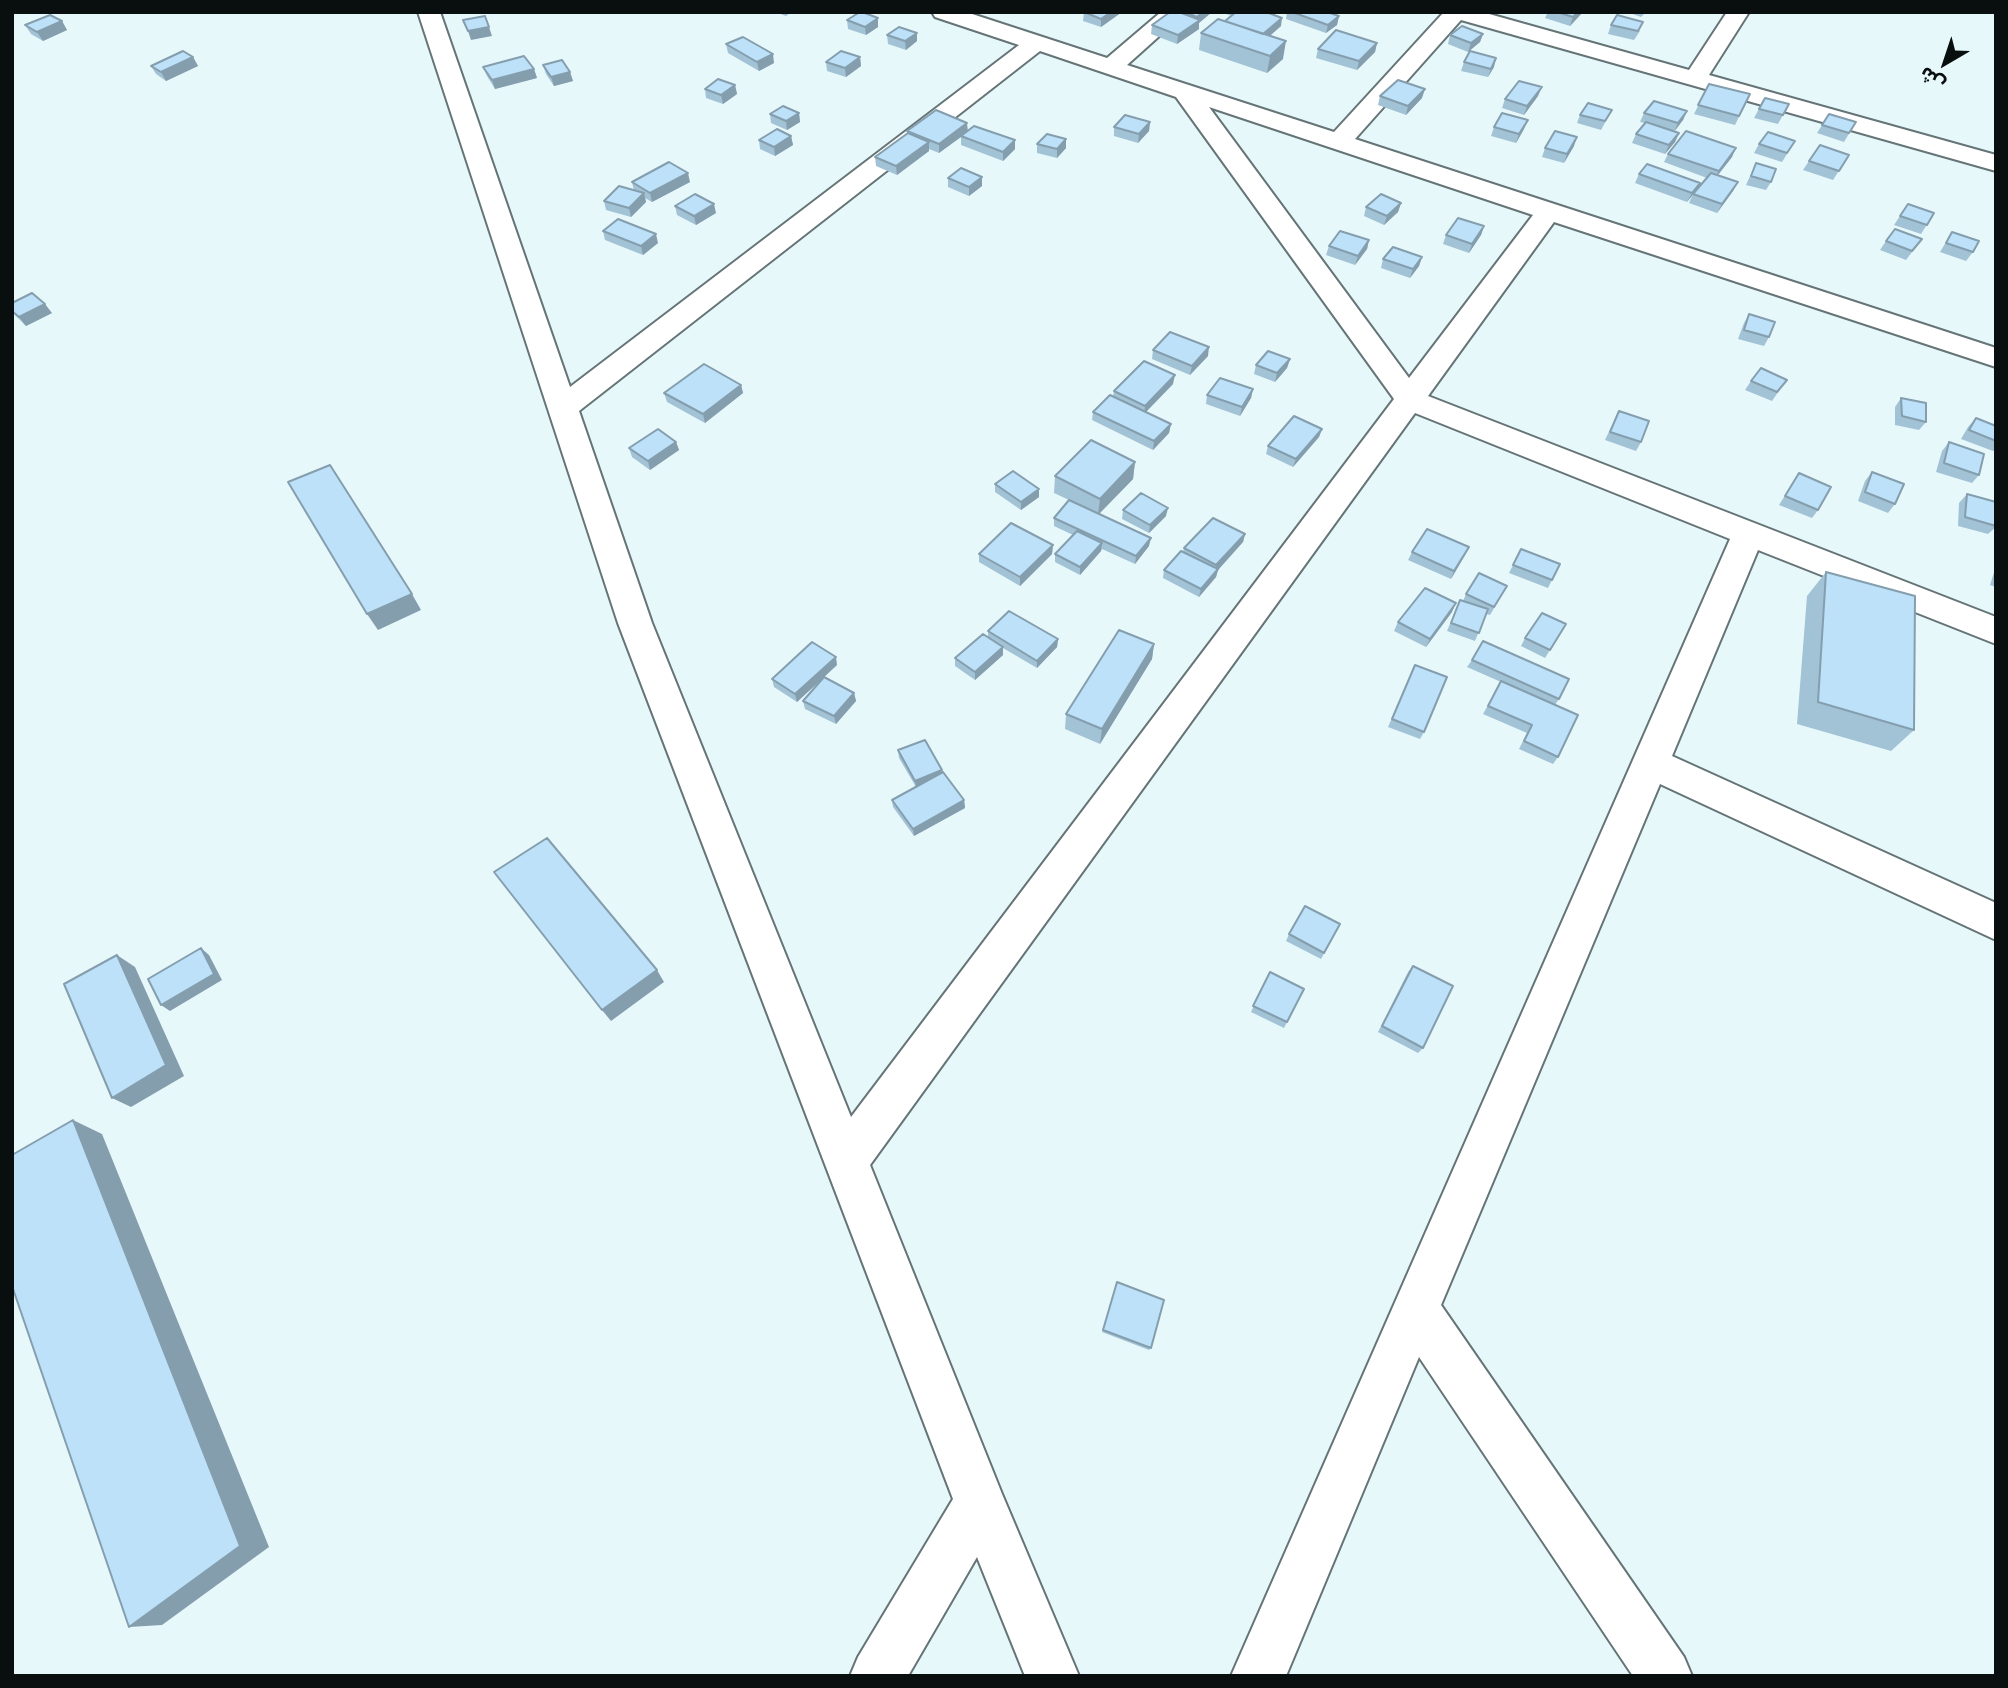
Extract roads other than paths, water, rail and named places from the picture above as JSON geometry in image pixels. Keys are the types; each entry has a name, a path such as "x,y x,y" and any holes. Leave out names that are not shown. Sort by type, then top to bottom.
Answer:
{"street":[{"path":"429,12 635,623 980,1503 1052,1676"},
{"path":"943,12 1996,358"},
{"path":"1111,67 1175,12"},
{"path":"1339,142 1456,12 1996,163"},
{"path":"1695,79 1738,12"},
{"path":"563,408 1036,43"},
{"path":"1185,92 1410,400 1996,631"},
{"path":"845,1161 1549,211"},
{"path":"1258,1676 1749,534"},
{"path":"1651,763 1996,922"},
{"path":"1416,1310 1665,1676"},
{"path":"877,1676 980,1503"}]}
